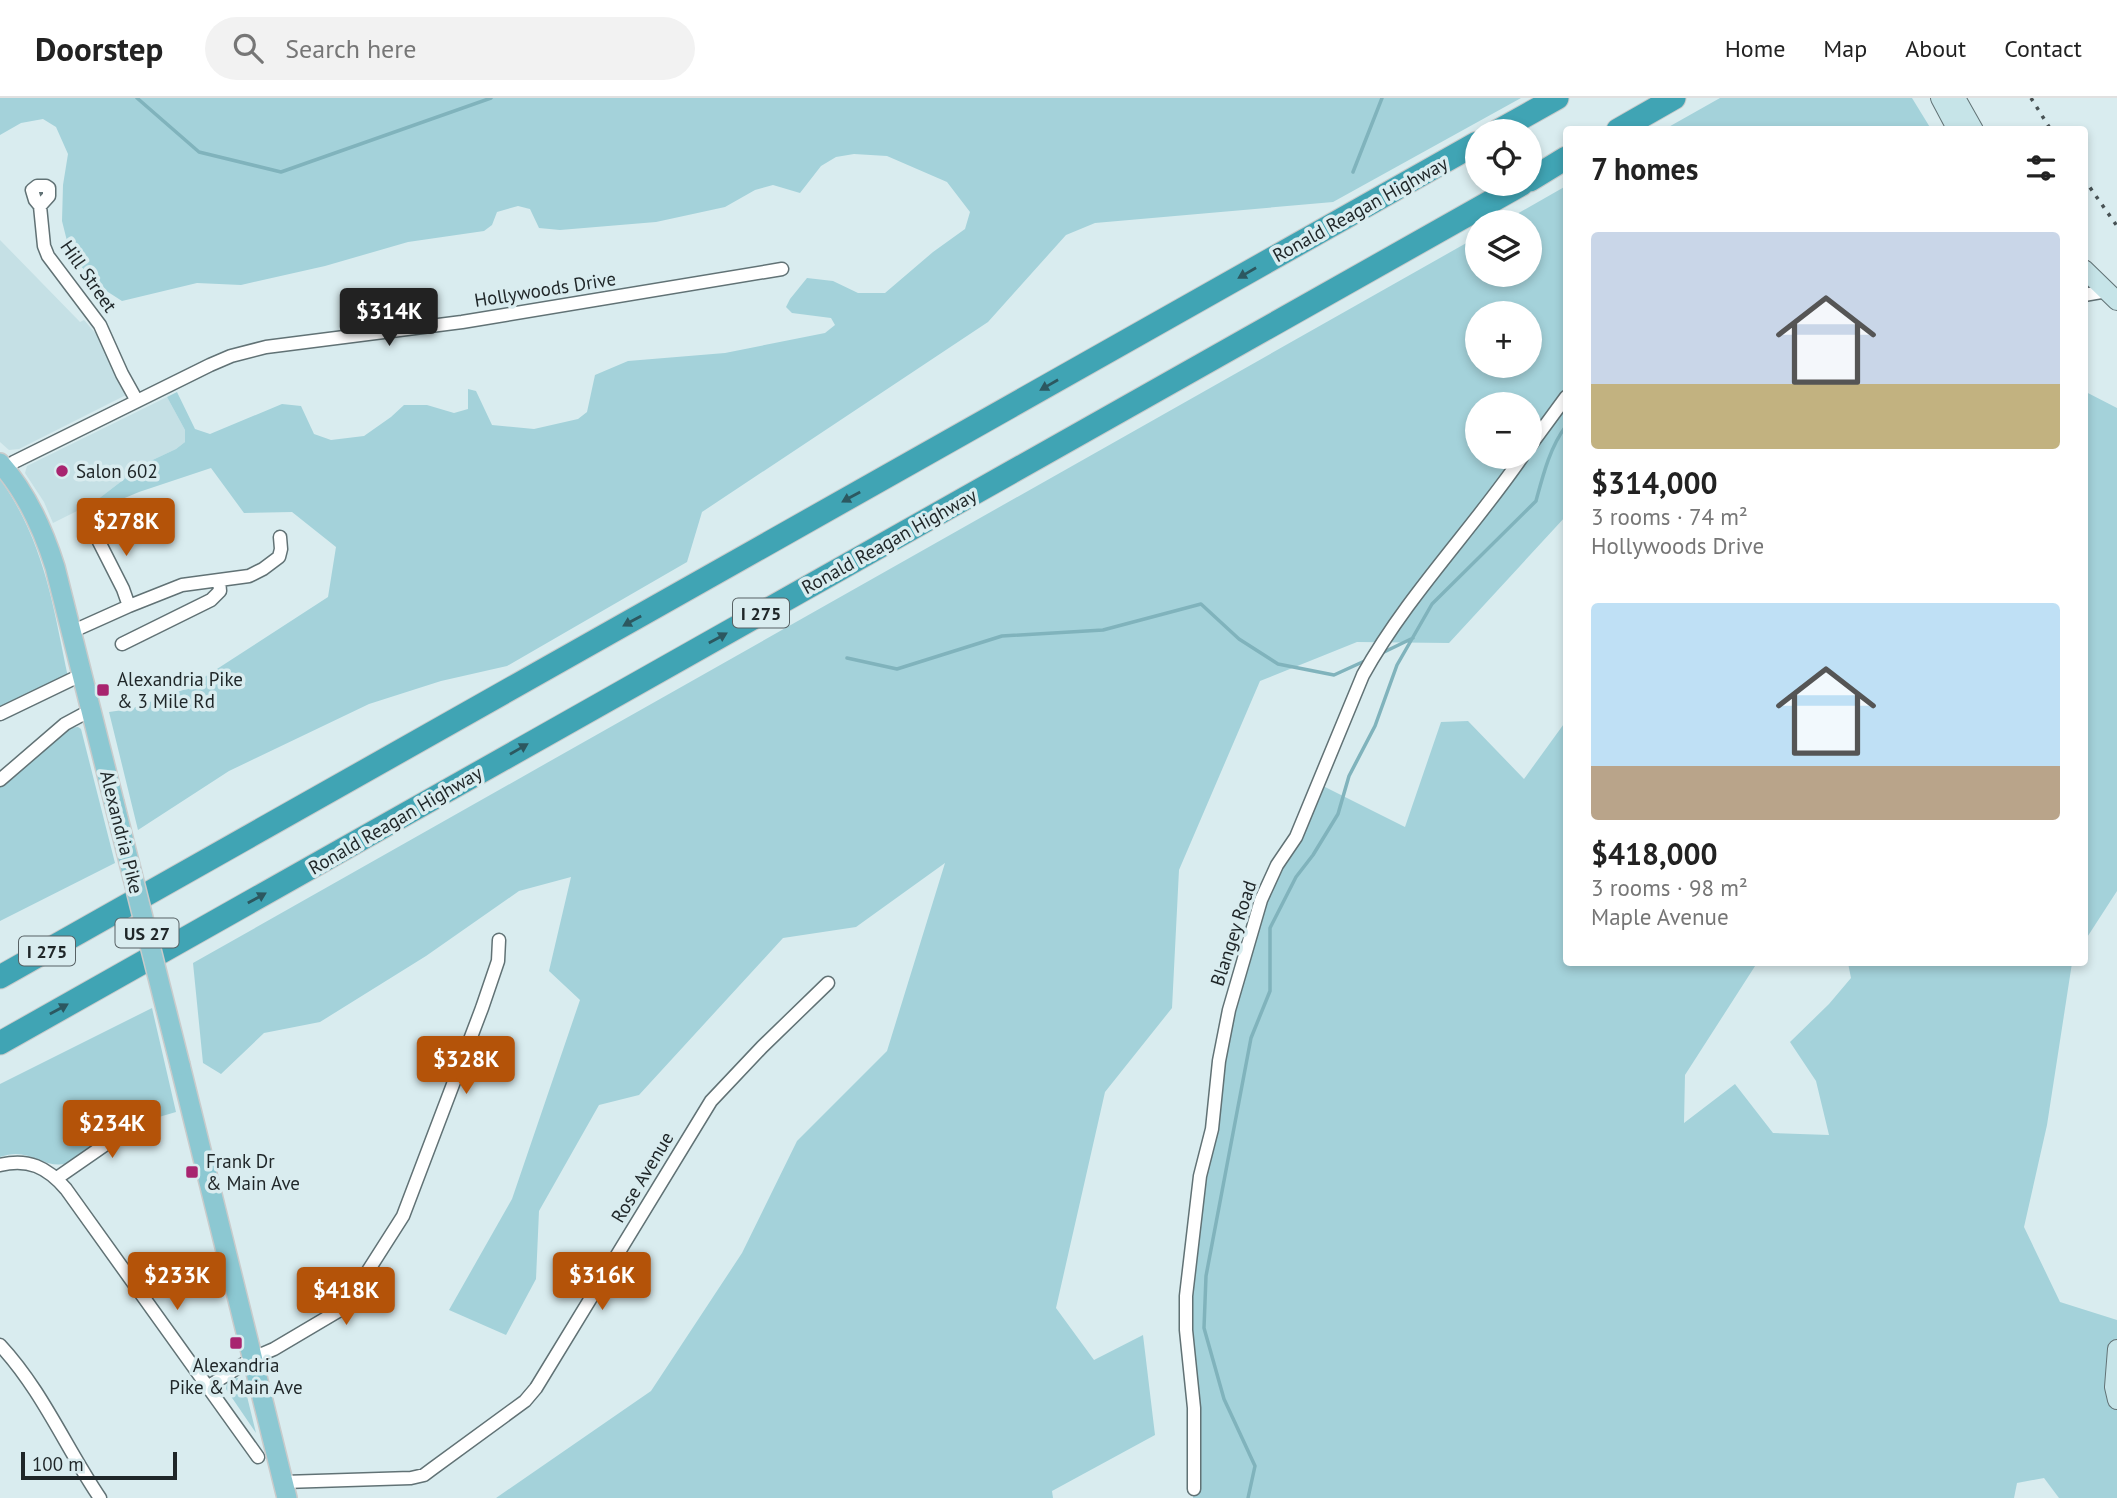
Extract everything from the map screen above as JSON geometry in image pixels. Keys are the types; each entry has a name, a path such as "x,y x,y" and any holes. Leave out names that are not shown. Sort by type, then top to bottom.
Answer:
{"highway":[{"path":"1519,119 1557,98"},
{"path":"1625,126 1674,98"},
{"name":"Ronald Reagan Highway","path":"0,977 1465,150"},
{"path":"1542,173 1563,160"},
{"name":"Ronald Reagan Highway","path":"0,1043 1501,196"}],"main road":[{"name":"Alexandria Pike","path":"3,466 21,490 46,537 286,1490"}],"street":[{"path":"1940,98 1955,126"},
{"path":"1956,98 1972,126"},
{"name":"Hill Street","path":"40,206 44,246 48,256 100,326 137,401"},
{"name":"Hollywoods Drive","path":"3,466 210,365 231,356 266,347 462,322 782,269"},
{"path":"2088,273 2112,296"},
{"path":"2088,279 2112,296"},
{"path":"2088,295 2112,296"},
{"path":"1542,430 1563,401"},
{"name":"Blangey Road","path":"1194,1489 1194,1408 1186,1330 1187,1284 1200,1176 1212,1129 1219,1061 1229,1010 1253,924 1277,865 1302,824 1363,675 1373,657 1396,622 1513,469"},
{"path":"90,524 129,606"},
{"path":"71,632 176,587 244,577 263,569 280,554 280,537"},
{"path":"122,644 217,596 220,591 219,580"},
{"path":"191,584 199,592 201,604"},
{"path":"0,714 81,675"},
{"path":"0,780 65,724 91,710"},
{"path":"209,1386 253,1358 274,1349 345,1307 400,1223 482,1008 498,961 499,940"},
{"name":"Rose Avenue","path":"286,1490 417,1477 525,1401 536,1388 711,1101 762,1046 828,983"},
{"path":"57,1178 148,1115"},
{"path":"0,1165 17,1162 38,1165 57,1178 86,1214 258,1457"},
{"path":"0,1345 14,1360 52,1416 100,1498"},
{"path":"2117,1349 2114,1387 2117,1399"}],"shaded area":[{"path":"0,98 1521,98 1483,119 1465,119 1465,129 1333,202 1095,223 1066,235 988,322 702,512 687,562 507,666 441,681 369,704 229,771 138,830 109,712 130,709 186,689 328,597 336,547 292,512 244,513 211,468 108,505 93,503 144,464 185,442 185,430 167,397 177,392 195,429 210,434 282,404 301,406 314,434 331,440 364,436 404,405 427,405 454,413 468,409 468,389 476,391 492,425 534,429 578,419 587,412 595,375 628,361 725,353 825,333 835,325 831,318 792,313 786,307 807,278 833,281 858,293 885,293 965,229 970,212 947,182 887,156 854,154 836,157 821,166 800,193 773,185 755,190 725,207 656,222 560,230 539,228 530,209 518,206 497,212 492,225 484,231 408,242 325,266 241,285 197,283 122,301 108,292 71,257 62,221 63,185 68,154 56,127 43,119 21,123 0,135"},
{"path":"1720,98 1912,98 1929,126 1670,126"},
{"path":"1563,188 1563,519 1449,643 1357,642 1260,681 1179,870 1172,1008 1105,1092 1056,1308 1094,1360 1143,1335 1155,1435 1052,1491 1053,1498 496,1498 651,1391 742,1253 797,1141 887,1051 945,863 856,927 783,938 639,1095 599,1105 539,1211 536,1279 506,1335 449,1310 512,1199 580,1000 549,971 571,877 519,891 426,956 320,1022 264,1033 221,1074 203,1063 193,963 1465,244 1465,287 1542,287 1542,210 1524,210"},
{"path":"0,240 80,322 84,320 102,341 126,395 19,449 9,450 0,442"},
{"path":"2088,393 2117,408 2117,891 2088,936"},
{"path":"167,397 185,430 185,442 144,464 93,503 53,523 44,502 25,473 27,466"},
{"path":"0,479 15,502 37,550 68,677 0,709"},
{"path":"1468,721 1524,779 1563,725 1563,966 1755,966 1685,1075 1684,1123 1735,1084 1773,1133 1829,1135 1816,1081 1790,1042 1851,978 1849,966 2072,966 2047,1125 2024,1227 2060,1302 2117,1320 2117,1498 2059,1498 2044,1478 2017,1483 2014,1498 1193,1498 1186,1330 1215,1106 1253,924 1319,784 1405,827 1441,722"},
{"path":"68,728 81,729 115,863 0,921 0,786"},
{"path":"152,1008 176,1112 152,1119 144,1111 65,1164 49,1163 19,1154 0,1157 0,1084"},
{"path":"237,1378 243,1380 256,1433 226,1389 229,1381"}],"waterway":[{"path":"137,98 199,152 281,172 491,98"},
{"path":"1353,172 1382,98"},
{"path":"1248,1498 1255,1466 1224,1399 1204,1328 1206,1276 1251,1038 1270,991 1270,928 1296,877 1338,814 1349,776 1375,726 1397,665 1432,604 1536,501 1551,452 1563,430"},
{"path":"847,658 897,669 1002,636 1103,630 1201,604 1239,639 1278,664 1334,675 1369,659"},
{"path":"1382,653 1413,638"}],"railway":[{"path":"2031,98 2048,126"},
{"path":"2088,185 2117,226"}],"place":[{"name":"Salon 602","path":"62,471"},
{"name":"Alexandria Pike & 3 Mile Rd","path":"103,690"},
{"name":"Frank Dr & Main Ave","path":"192,1172"},
{"name":"Alexandria Pike & Main Ave","path":"236,1343"}]}
